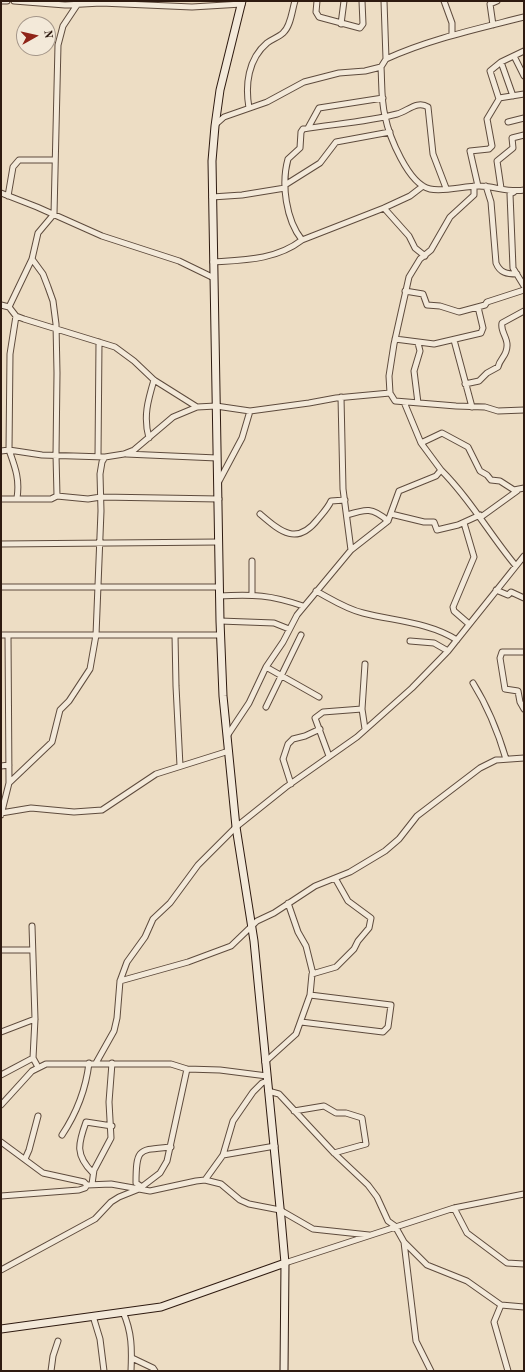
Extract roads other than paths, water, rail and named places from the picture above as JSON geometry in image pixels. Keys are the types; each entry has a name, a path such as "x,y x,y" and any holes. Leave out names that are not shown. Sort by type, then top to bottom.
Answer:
{"street":[{"path":"1,1 7,1"},
{"path":"14,1 78,5 91,2 101,2 192,7 242,3 227,57 215,126 212,197 219,499 219,596 223,696 236,827 252,925 268,1091 275,1146 285,1263 284,1371"},
{"path":"192,7 193,1"},
{"path":"249,108 247,89 249,71 262,48 269,41 283,33 287,27 295,1"},
{"path":"317,1 316,12 319,17 341,24 362,27 362,1"},
{"path":"341,24 344,1"},
{"path":"384,1 386,60"},
{"path":"444,1 452,23 452,35"},
{"path":"493,25 490,4 497,1"},
{"path":"9,307 32,259 38,233 54,214 58,45 63,26 78,5"},
{"path":"524,17 452,35 410,48 386,60 381,67 385,117 404,164 415,180 429,189 486,186 514,192 524,190"},
{"path":"524,51 501,62 490,71 499,98 487,119 492,146 489,149 470,151 476,186 474,195 450,217 443,232 425,256 412,269 405,291 395,339 391,363 390,393 395,401 485,407 498,412 524,410"},
{"path":"514,56 524,76"},
{"path":"501,62 513,96"},
{"path":"215,126 224,117 267,102 298,85 312,80 339,73 366,71 381,67"},
{"path":"499,98 524,94"},
{"path":"308,128 319,108 383,98"},
{"path":"302,240 294,228 285,187 288,159 299,150 302,143 301,132 303,129 385,117 408,111 417,105 422,104 428,107 433,154 446,188"},
{"path":"508,122 524,118"},
{"path":"212,197 242,195 285,187 320,164 336,142 390,132"},
{"path":"501,188 497,161 513,148 512,138 524,135"},
{"path":"8,196 13,168 19,160 55,160"},
{"path":"213,262 266,257 291,248 302,240 384,208 410,196 423,186"},
{"path":"486,186 491,202 496,263 500,270 508,274 517,274"},
{"path":"514,192 510,194 513,268 524,286"},
{"path":"1,193 54,214 102,236 179,261 214,278"},
{"path":"384,208 409,236 414,248 425,256"},
{"path":"32,259 43,274 53,301 56,329 57,496"},
{"path":"405,291 422,294 426,305 440,306 459,312 478,307 524,290"},
{"path":"1,305 9,307 16,316 118,348 154,380 197,407"},
{"path":"395,339 434,344 482,332 483,325 478,307"},
{"path":"465,384 480,381 487,373 498,367 500,360 506,354 508,344 502,323 524,311"},
{"path":"16,316 10,354 9,450 18,475 19,485 17,498"},
{"path":"454,340 472,407"},
{"path":"98,456 99,342"},
{"path":"418,343 420,350 414,372 418,403"},
{"path":"149,438 146,427 145,411 154,380"},
{"path":"124,454 134,450 173,417 197,407 216,406 250,411 341,397 390,393"},
{"path":"341,397 345,500 351,550"},
{"path":"404,402 421,443 441,470 481,516 490,534 516,566"},
{"path":"218,483 242,438 250,411"},
{"path":"421,443 442,433 468,447 480,471 486,474 491,480 500,480 517,491"},
{"path":"1,451 9,450 30,454 104,457 124,454 217,458"},
{"path":"9,783 52,742 60,710 69,701 90,669 96,635 102,497 100,474 104,457"},
{"path":"227,736 249,703 266,667 303,606 351,550 388,521 399,491 436,476 441,470"},
{"path":"391,514 424,522 434,522 437,530 464,523 481,516 517,491 524,488"},
{"path":"1,499 51,499 57,496 88,498 219,499"},
{"path":"260,514 281,531 298,534 304,533 310,528 331,501 345,500"},
{"path":"347,515 366,510 374,511 388,521"},
{"path":"464,523 474,557 453,607 454,612 469,624"},
{"path":"1,544 219,542"},
{"path":"96,1063 114,1031 117,1018 120,981 127,962 153,920 170,903 208,854 236,827 291,784 365,730 431,670 524,556"},
{"path":"252,561 252,594"},
{"path":"1,587 219,587"},
{"path":"316,590 343,606 361,613 442,631 457,640"},
{"path":"496,590 508,595 511,592 514,592 524,598"},
{"path":"219,596 252,594 279,598 303,606"},
{"path":"220,621 274,623 289,629"},
{"path":"1,635 221,635"},
{"path":"8,635 9,783 1,814 31,808 74,812 102,810 156,774 229,751"},
{"path":"175,635 180,766"},
{"path":"266,707 280,675 301,635"},
{"path":"410,641 434,643 448,651"},
{"path":"524,652 502,652 500,658 505,689 518,691 520,702 524,709"},
{"path":"364,664 362,709 365,730"},
{"path":"266,667 319,697"},
{"path":"473,683 489,712 506,759"},
{"path":"329,756 315,718 323,712 362,709"},
{"path":"291,784 283,759 288,744 293,739 320,729"},
{"path":"120,981 191,961 231,946 252,925 315,886 350,872 393,845 417,816 480,768 496,760 524,758"},
{"path":"1,766 9,765"},
{"path":"313,974 336,967 354,949 371,924 371,918 345,897 334,878"},
{"path":"265,1062 294,1036 301,1022 310,995 313,974 306,946 298,932 288,903"},
{"path":"32,926 35,1019 33,1058 38,1067"},
{"path":"1,950 32,950"},
{"path":"301,1022 383,1032 388,1027 391,1005 310,995"},
{"path":"1,1032 35,1019"},
{"path":"1,1075 33,1058"},
{"path":"62,1135 75,1114 89,1063"},
{"path":"1,1196 79,1190 90,1184 93,1173 112,1138 112,1126 108,1102 112,1063"},
{"path":"1,1105 38,1067 46,1064 171,1064 187,1069 220,1070 267,1078"},
{"path":"1,1270 95,1219 115,1199 141,1188 160,1173 167,1161 171,1146 187,1069"},
{"path":"206,1180 223,1155 233,1120 253,1092 267,1078"},
{"path":"268,1091 279,1094 334,1152 368,1185 378,1197 388,1221 395,1226 404,1242 427,1265 467,1281 501,1305 524,1307"},
{"path":"294,1111 324,1106 336,1113 346,1113 362,1118 366,1144 334,1152"},
{"path":"25,1159 29,1150 38,1116"},
{"path":"93,1173 81,1159 79,1144 85,1124 88,1121 106,1127 112,1126"},
{"path":"1,1142 47,1174 90,1184 111,1184 141,1188 150,1191 166,1188 170,1185 206,1180 221,1184 240,1200 248,1204 280,1210 313,1229 369,1235"},
{"path":"141,1188 136,1183 140,1153 144,1150 171,1146"},
{"path":"223,1155 275,1146"},
{"path":"1,1329 161,1307 395,1226 454,1208 524,1194"},
{"path":"454,1208 468,1233 507,1262 524,1264"},
{"path":"404,1242 416,1341 431,1371"},
{"path":"501,1305 494,1322 508,1371"},
{"path":"122,1312 130,1331 132,1358 131,1371"},
{"path":"93,1316 100,1339 104,1371"},
{"path":"51,1371 53,1356 58,1341"},
{"path":"132,1358 153,1368 155,1371"}]}
